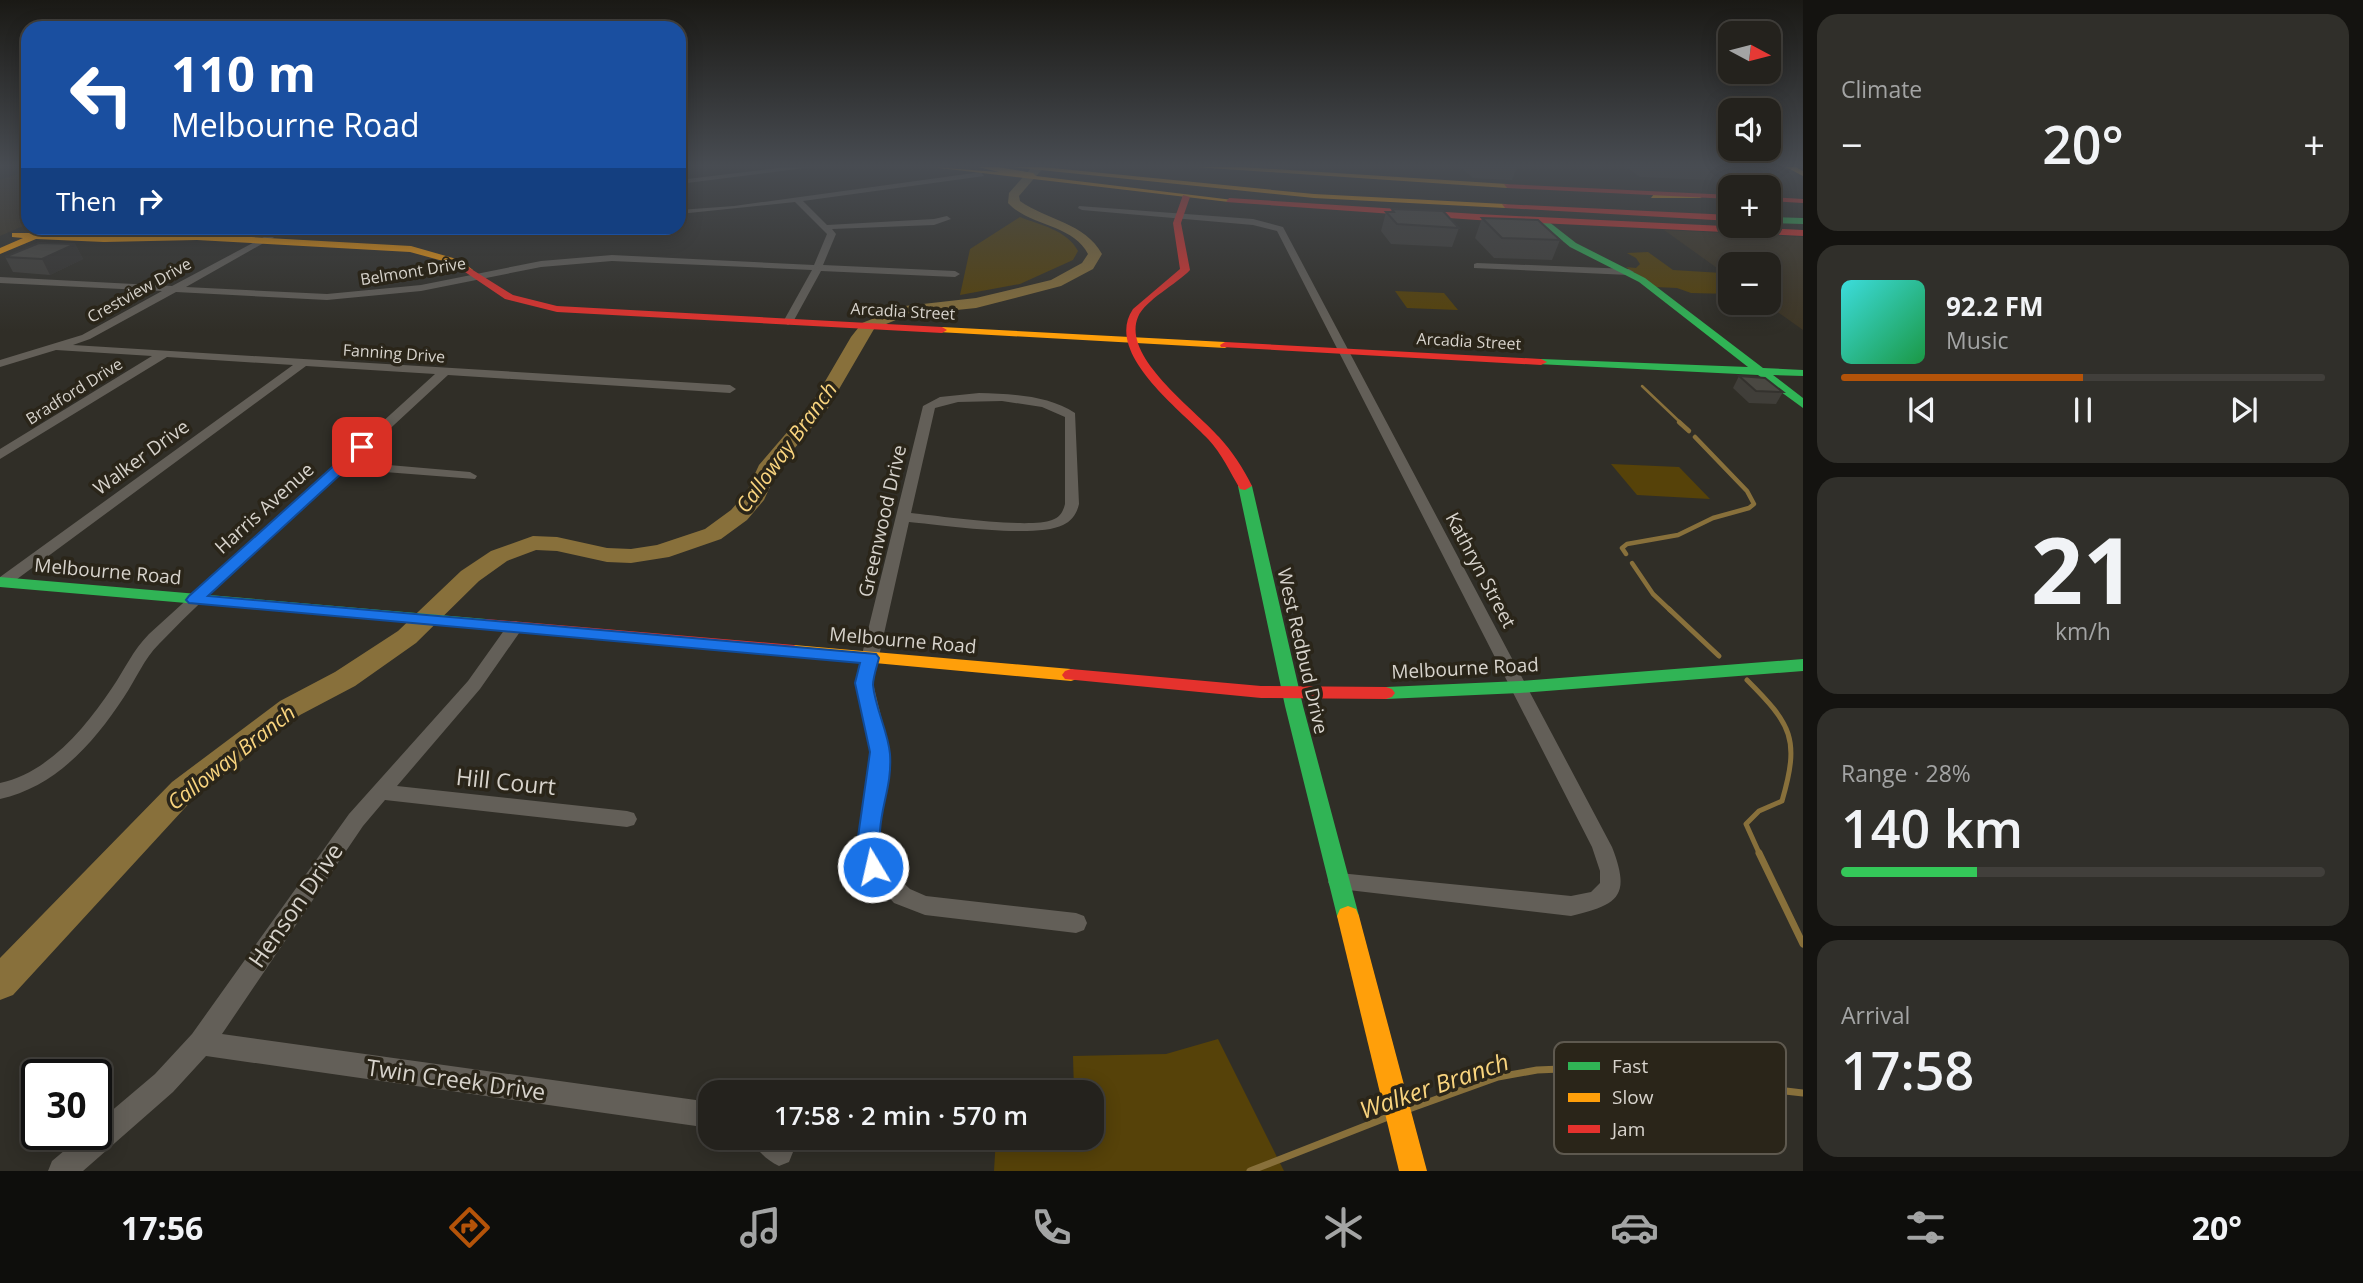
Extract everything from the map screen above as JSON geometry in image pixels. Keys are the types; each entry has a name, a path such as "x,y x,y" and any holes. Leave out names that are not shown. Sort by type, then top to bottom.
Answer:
{"main road":[{"path":"1132,341 1130,326 1134,315 1185,270 1186,262 1178,234 1179,222"},
{"path":"1545,222 1561,243 1626,271 1803,404"},
{"path":"1628,222 1803,233"},
{"path":"0,251 28,235"},
{"name":"Arcadia Street","path":"72,235 125,239 197,237 411,249 447,258 509,297 557,309 1344,352 1803,373"},
{"name":"West Redbud Drive","path":"1132,341 1144,367 1215,439 1244,483 1290,692 1412,1169"},
{"name":"Melbourne Road","path":"2,582 1195,687 1290,692 1405,693 1520,687 1803,665"}],"street":[{"path":"788,322 831,240 832,234 821,222"},
{"path":"828,228 912,222"},
{"name":"Kathryn Street","path":"1253,222 1266,223 1280,229 1520,687 1602,847 1611,871 1611,886 1598,900 1571,906 1339,882"},
{"path":"125,239 134,235"},
{"name":"Crestview Drive","path":"0,364 86,337 272,235"},
{"name":"Belmont Drive","path":"0,280 302,296 352,296 421,288 541,264 612,258 955,274"},
{"path":"1477,266 1626,271"},
{"name":"Fanning Drive","path":"57,347 730,389"},
{"name":"Bradford Drive","path":"0,455 164,354"},
{"name":"Walker Drive","path":"2,582 303,363"},
{"name":"Harris Avenue","path":"0,791 12,790 32,782 89,729 117,694 146,647 444,372"},
{"name":"Greenwood Drive","path":"902,517 1038,527 1056,524 1067,517 1072,509 1072,421 1066,412 1051,404 1031,401 965,397 941,400 929,406 902,517 864,683 880,752 880,769 867,844 873,867 902,896 925,905 1076,923"},
{"path":"342,465 470,476"},
{"name":"Henson Drive","path":"62,1171 164,1083 201,1043 330,854 379,792 474,685 516,626"},
{"name":"Hill Court","path":"379,792 627,819"},
{"name":"Twin Creek Drive","path":"201,1043 698,1113"}],"shaded area":[{"path":"0,222 21,222 21,227 0,236"},
{"path":"1013,222 1032,222 1060,233 1078,251 1073,260 1020,284 960,295 970,249"},
{"path":"1664,230 1718,233 1718,238 1803,237 1803,330 1781,314 1781,252 1718,252 1718,269"},
{"path":"1648,252 1673,270 1718,273 1718,294 1691,293 1677,288 1655,287 1626,267 1636,268 1640,264 1627,253"},
{"path":"1395,291 1444,293 1458,310 1407,308"},
{"path":"1611,464 1679,467 1710,499 1637,495"},
{"path":"1218,1039 1284,1171 994,1171 995,1150 1104,1150 1104,1080 1074,1080 1073,1056 1166,1054"}],"building":[{"path":"1395,222 1453,222 1459,228 1397,224"},
{"path":"1486,222 1540,222 1560,240 1502,238"},
{"path":"39,243 75,244 42,259 5,257"},
{"path":"1739,376 1765,378 1783,392 1756,391"}],"waterway":[{"name":"Calloway Branch","path":"0,983 183,790 290,708 345,679 407,637 470,576 499,556 533,543 557,544 607,555 631,556 661,552 713,534 739,515 756,495 769,465 821,404 868,326 905,311 976,303 1056,283 1088,266 1095,254 1090,245 1072,231 1050,222"},
{"path":"1642,386 1681,423"},
{"path":"1679,422 1689,431"},
{"path":"1626,554 1622,548 1627,544 1678,535 1713,518 1749,508 1754,504 1747,491 1695,437"},
{"path":"1632,563 1653,594 1671,611"},
{"path":"1669,609 1719,656"},
{"path":"1747,680 1783,722 1791,747 1788,780 1782,801 1759,811 1746,824 1760,855"},
{"path":"1759,853 1803,944"},
{"name":"Walker Branch","path":"1409,1109 1498,1077 1554,1069"},
{"name":"Walker Branch","path":"1786,1091 1803,1093"},
{"name":"Walker Branch","path":"1250,1171 1388,1117"}],"traffic: fast":[{"path":"1545,222 1573,245 1642,280 1803,404"},
{"path":"1541,362 1803,373"},
{"path":"1245,486 1294,706 1348,916"},
{"path":"0,582 486,624"},
{"path":"1386,693 1520,687 1803,665"}],"traffic: slow":[{"path":"15,235 104,239 197,237 411,249 457,262 468,270"},
{"path":"0,251 37,235"},
{"path":"942,330 1225,345"},
{"path":"794,651 1071,675"},
{"path":"1348,916 1413,1171"}],"traffic: jam":[{"path":"1177,222 1185,270 1133,317 1130,332 1134,348 1173,398 1217,441 1245,486"},
{"path":"1572,222 1803,233"},
{"path":"468,270 509,297 557,309 942,330"},
{"path":"1225,345 1541,362"},
{"path":"486,624 794,651"},
{"path":"1071,675 1261,692 1386,693"}],"route":[{"path":"362,447 194,600 870,658 864,683 880,752 880,769 867,844 873,867"}]}
